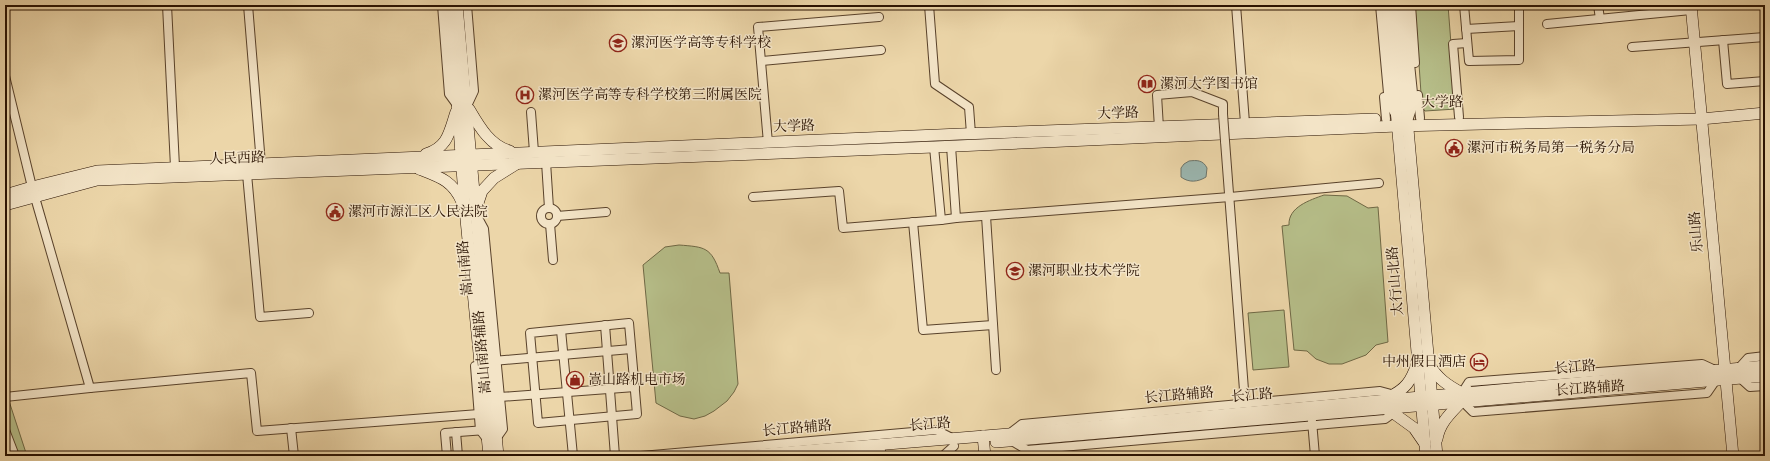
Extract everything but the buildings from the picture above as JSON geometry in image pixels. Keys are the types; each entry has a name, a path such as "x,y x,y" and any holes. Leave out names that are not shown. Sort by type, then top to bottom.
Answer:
{"main road":[{"name":"嵩山南路","path":"450,5 462,106 490,436 498,456"},
{"name":"嵩山南路","path":"457,5 462,106"},
{"name":"太行山北路","path":"1387,5 1393,121 1423,361 1431,451"},
{"name":"太行山北路","path":"1397,5 1410,103 1409,122 1423,361"},
{"name":"乐山路","path":"1691,7 1721,375 1733,456"},
{"path":"414,162 437,150 447,138 462,106 483,131 501,149 518,158 494,178 482,191 471,213"},
{"name":"大学路","path":"1409,122 1420,118 1459,117 1701,116 1765,106"},
{"name":"大学路","path":"467,160 518,158 546,162 630,153 768,143 971,134 1159,128 1245,123 1409,122 1701,116 1765,113"},
{"name":"大学路","path":"518,158 534,152 630,153 934,147 1393,121"},
{"name":"人民西路","path":"5,195 34,192 98,180 261,164 467,160"},
{"name":"人民西路","path":"175,172 247,174 414,162"},
{"path":"414,162 444,178 458,191 471,213"},
{"name":"人民西路","path":"5,205 34,192"},
{"name":"嵩山南路","path":"471,213 493,361 489,456"},
{"path":"1423,361 1435,375 1462,397 1439,429 1431,451 1393,403 1412,379 1423,361"},
{"name":"长江路","path":"1010,438 1721,375 1739,373 1765,366"},
{"name":"长江路","path":"1739,373 1765,376"},
{"name":"长江路","path":"836,456 984,439 1312,420 1393,403"},
{"path":"490,436 508,456"},
{"path":"984,439 985,456"},
{"name":"长江路","path":"742,456 953,442"}],"street":[{"path":"168,5 175,172"},
{"path":"248,5 261,164"},
{"path":"442,5 450,94 462,106 474,91 467,5"},
{"path":"929,5 935,84 969,108 971,134"},
{"path":"1236,5 1245,123"},
{"path":"1376,5 1393,121"},
{"path":"1380,5 1392,104"},
{"path":"1404,5 1410,103"},
{"path":"1410,5 1420,118"},
{"path":"1464,5 1469,61 1519,60 1519,5"},
{"path":"1598,5 1600,19"},
{"path":"1547,24 1600,19 1691,7"},
{"path":"768,143 758,27 879,17"},
{"path":"1466,29 1519,26"},
{"path":"1632,47 1765,37"},
{"path":"1723,40 1727,84 1765,81"},
{"path":"1459,117 1453,44 1467,43"},
{"path":"761,61 881,50"},
{"path":"5,76 34,192 90,388"},
{"path":"1159,128 1157,95 1192,92 1223,104 1245,404"},
{"path":"531,112 534,152"},
{"path":"951,146 956,218"},
{"path":"934,147 941,220"},
{"path":"546,162 549,208"},
{"path":"247,174 260,317 309,313"},
{"path":"753,197 839,191 843,228 1230,197 1379,183"},
{"path":"549,208 555,210 557,216 555,222 550,224 545,222 541,215 543,211 549,208"},
{"path":"557,216 606,212"},
{"name":"嵩山南路辅路","path":"471,213 463,231 479,414 490,436 503,429 500,397 493,361"},
{"path":"986,216 996,370"},
{"path":"913,222 923,330 993,326"},
{"path":"550,224 553,260"},
{"path":"629,323 637,414 538,423 530,333 605,325 629,323"},
{"path":"605,325 615,456"},
{"path":"561,330 573,456"},
{"path":"493,361 631,349"},
{"path":"1765,356 1748,358 1739,373 1750,387 1765,386"},
{"name":"长江路辅路","path":"1462,397 1470,382 1702,364 1721,375"},
{"path":"5,397 251,373 257,431 479,414"},
{"path":"500,397 635,387"},
{"name":"长江路辅路","path":"1010,438 1022,424 1380,391 1393,403"},
{"path":"1312,420 1315,456"},
{"path":"291,428 294,456"},
{"path":"5,430 15,456"},
{"name":"长江路辅路","path":"641,456 936,430 953,442"},
{"path":"447,456 445,433 456,432 490,436"},
{"path":"456,432 458,456"},
{"path":"943,456 953,442"}],"green space":[{"path":"1415,5 1448,5 1456,109 1425,111 1422,108"},
{"path":"1324,195 1347,196 1368,208 1378,207 1388,342 1376,345 1366,355 1342,364 1329,364 1316,359 1307,351 1294,350 1282,226 1289,225 1292,213 1301,205"},
{"path":"679,245 706,250 710,253 717,264 720,273 729,273 738,384 727,401 705,416 694,419 680,416 656,403 643,265 665,247"},
{"path":"1284,310 1289,367 1253,370 1248,313"},
{"path":"5,401 9,401 27,456 5,456"}],"water":[{"path":"1189,161 1204,163 1207,168 1206,177 1194,181 1181,177 1181,168"}],"place":[{"name":"漯河医学高等专科学校","path":"618,43"},
{"name":"漯河大学图书馆","path":"1147,84"},
{"name":"漯河医学高等专科学校第三附属医院","path":"525,95"},
{"name":"漯河市税务局第一税务分局","path":"1454,148"},
{"name":"漯河市源汇区人民法院","path":"335,212"},
{"name":"漯河职业技术学院","path":"1015,271"},
{"name":"中州假日酒店","path":"1479,362"},
{"name":"嵩山路机电市场","path":"575,380"}]}
